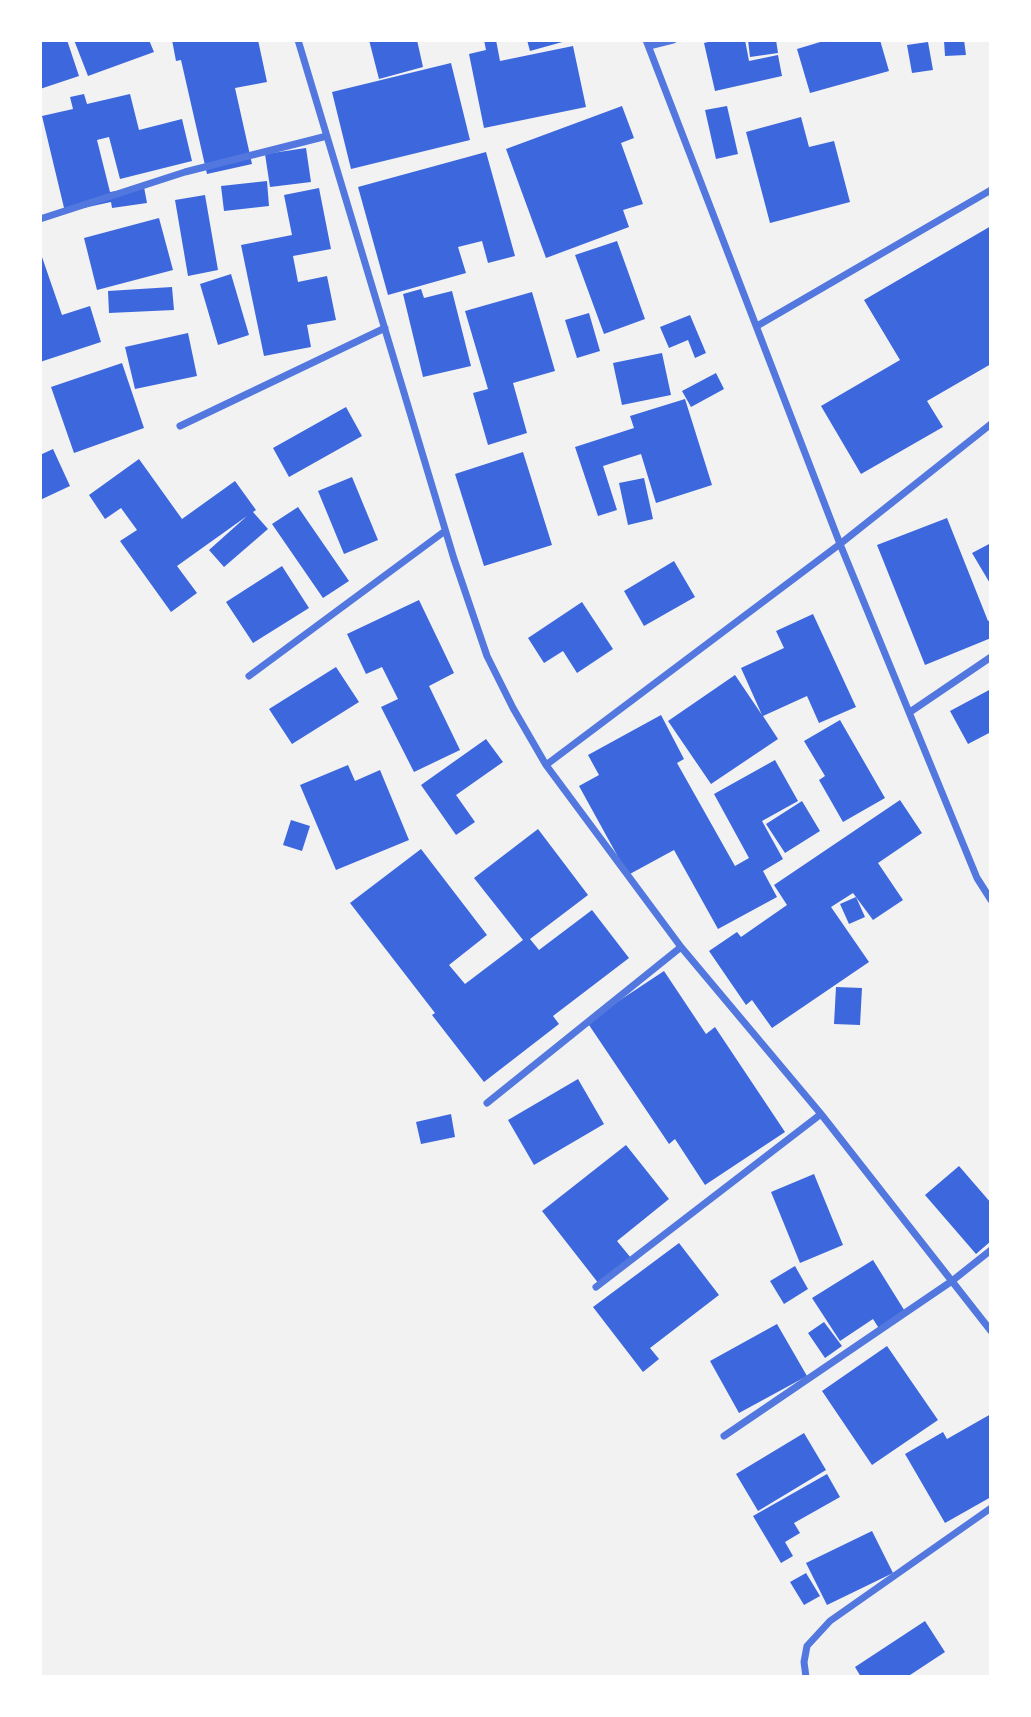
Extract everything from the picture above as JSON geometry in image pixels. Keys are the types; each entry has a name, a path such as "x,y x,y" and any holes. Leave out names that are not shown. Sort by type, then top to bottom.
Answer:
{"street":[{"path":"299,40 445,531 487,656 513,708 546,765 681,947 821,1114 991,1331"},
{"path":"673,40 647,43 840,544 977,878 991,900"},
{"path":"40,219 185,172 327,136"},
{"path":"757,326 991,190"},
{"path":"180,426 385,328"},
{"path":"546,765 840,544 991,424"},
{"path":"249,676 445,531"},
{"path":"910,712 991,657"},
{"path":"487,1102 681,947"},
{"path":"596,1287 821,1114"},
{"path":"724,1436 951,1281 991,1250"},
{"path":"806,1677 804,1662 807,1646 830,1620 991,1508"}],"building":[{"path":"40,40 67,40 79,76 40,89"},
{"path":"74,40 149,40 154,52 88,76"},
{"path":"172,40 258,40 267,82 235,88 252,164 207,174 181,60 176,61"},
{"path":"369,40 417,40 423,67 379,79"},
{"path":"484,40 496,40 500,61 573,46 586,107 484,128 469,54 486,50"},
{"path":"527,40 566,40 566,41 530,51"},
{"path":"716,40 745,40 749,61 778,55 782,76 715,91 704,43"},
{"path":"748,40 776,40 778,53 750,57"},
{"path":"827,40 880,40 889,71 810,93 797,49"},
{"path":"944,40 964,40 966,55 945,56"},
{"path":"928,42 933,70 912,73 907,45"},
{"path":"451,63 470,140 351,169 332,92"},
{"path":"84,94 87,104 130,94 139,130 182,119 192,161 120,179 109,137 97,140 110,192 144,187 147,203 112,208 111,202 65,212 42,116 73,109 70,97"},
{"path":"622,106 634,138 621,143 643,204 623,210 629,227 546,258 506,149"},
{"path":"727,106 738,154 716,159 705,110"},
{"path":"801,117 809,147 834,141 850,202 770,223 746,132"},
{"path":"306,148 311,182 270,187 265,154"},
{"path":"486,152 515,256 488,263 482,241 458,247 466,273 388,295 358,187"},
{"path":"267,181 269,206 224,211 221,186"},
{"path":"319,188 331,249 293,256 298,282 327,276 336,320 307,325 311,347 264,356 241,245 292,235 284,195"},
{"path":"205,195 218,270 188,276 175,200"},
{"path":"159,218 173,270 97,290 84,238"},
{"path":"991,226 991,364 927,401 943,427 861,474 821,406 900,360 864,300"},
{"path":"617,241 645,319 604,334 575,255"},
{"path":"40,257 62,315 90,306 101,342 40,362"},
{"path":"231,274 249,335 218,345 200,284"},
{"path":"172,287 174,310 109,313 108,291"},
{"path":"421,289 424,298 452,291 471,366 423,377 403,294"},
{"path":"532,292 555,371 513,383 527,433 488,445 473,393 488,389 465,311"},
{"path":"589,313 600,351 577,358 565,320"},
{"path":"690,315 706,353 695,358 688,340 669,348 660,327"},
{"path":"188,333 197,376 135,389 125,347"},
{"path":"662,353 671,395 622,405 613,363"},
{"path":"122,363 144,428 74,453 51,387"},
{"path":"716,373 724,389 691,407 682,391"},
{"path":"685,399 712,485 656,503 641,454 603,466 617,510 598,516 575,447 634,428 630,416"},
{"path":"346,407 362,436 289,477 273,448"},
{"path":"53,449 70,486 40,500 40,455"},
{"path":"523,452 552,545 484,566 455,474"},
{"path":"139,459 182,519 235,481 256,510 253,512 268,529 224,567 209,550 247,516 177,566 197,593 171,612 120,541 137,530 121,508 105,519 89,495"},
{"path":"352,477 378,540 344,554 318,491"},
{"path":"644,478 653,519 628,525 619,483"},
{"path":"298,507 349,581 323,598 272,524"},
{"path":"947,518 988,621 991,620 991,638 925,665 877,545"},
{"path":"991,543 991,585 972,553"},
{"path":"674,561 695,597 644,626 624,591"},
{"path":"282,566 309,608 253,643 226,602"},
{"path":"419,600 454,673 429,686 460,750 414,772 381,707 398,699 382,667 366,674 347,634"},
{"path":"582,602 613,649 577,673 563,651 544,663 528,638"},
{"path":"813,614 856,707 819,723 807,696 763,716 778,739 711,784 668,721 735,675 762,715 741,668 784,648 776,631"},
{"path":"336,667 359,702 292,744 269,709"},
{"path":"991,689 991,732 968,744 950,711"},
{"path":"661,715 684,759 677,763 735,866 749,858 714,794 775,760 798,801 762,821 783,859 763,871 777,897 718,929 674,850 628,875 579,786 599,775 588,755"},
{"path":"840,720 885,798 843,822 819,780 825,776 804,741"},
{"path":"486,739 503,762 456,795 475,822 456,835 421,785"},
{"path":"348,765 355,781 380,770 409,840 336,870 300,785"},
{"path":"900,800 922,833 878,863 903,900 873,920 853,893 831,907 869,962 772,1028 752,1000 746,1005 709,951 737,932 741,937 787,905 774,885"},
{"path":"802,801 820,831 785,853 766,824"},
{"path":"291,820 310,826 302,851 283,845"},
{"path":"538,829 588,895 530,939 539,950 592,910 629,958 553,1016 559,1024 484,1082 432,1015 435,1013 350,903 421,849 487,935 449,965 465,984 523,940 474,878"},
{"path":"856,897 865,917 849,924 840,904"},
{"path":"664,971 706,1034 715,1027 785,1132 705,1185 675,1139 669,1144 587,1022"},
{"path":"836,987 862,988 860,1025 834,1024"},
{"path":"578,1079 604,1124 534,1165 508,1120"},
{"path":"451,1114 455,1137 421,1144 416,1122"},
{"path":"626,1145 669,1199 617,1241 631,1258 599,1284 542,1211"},
{"path":"959,1166 991,1203 991,1241 976,1254 925,1195"},
{"path":"814,1174 843,1245 800,1263 771,1192"},
{"path":"679,1243 719,1295 650,1348 659,1359 643,1372 593,1307"},
{"path":"873,1260 906,1313 880,1330 873,1319 840,1341 812,1298"},
{"path":"795,1266 808,1289 784,1304 770,1281"},
{"path":"824,1322 842,1346 825,1358 808,1333"},
{"path":"777,1324 807,1376 739,1413 710,1361"},
{"path":"887,1346 938,1420 872,1465 822,1391"},
{"path":"991,1414 991,1497 945,1523 905,1454 943,1432 947,1439"},
{"path":"804,1433 826,1470 758,1511 736,1474"},
{"path":"827,1474 840,1497 794,1523 800,1533 785,1542 793,1556 781,1563 753,1516"},
{"path":"872,1531 893,1573 827,1605 806,1563"},
{"path":"806,1573 820,1596 804,1605 790,1582"},
{"path":"925,1621 945,1652 907,1677 861,1677 855,1667"}]}
